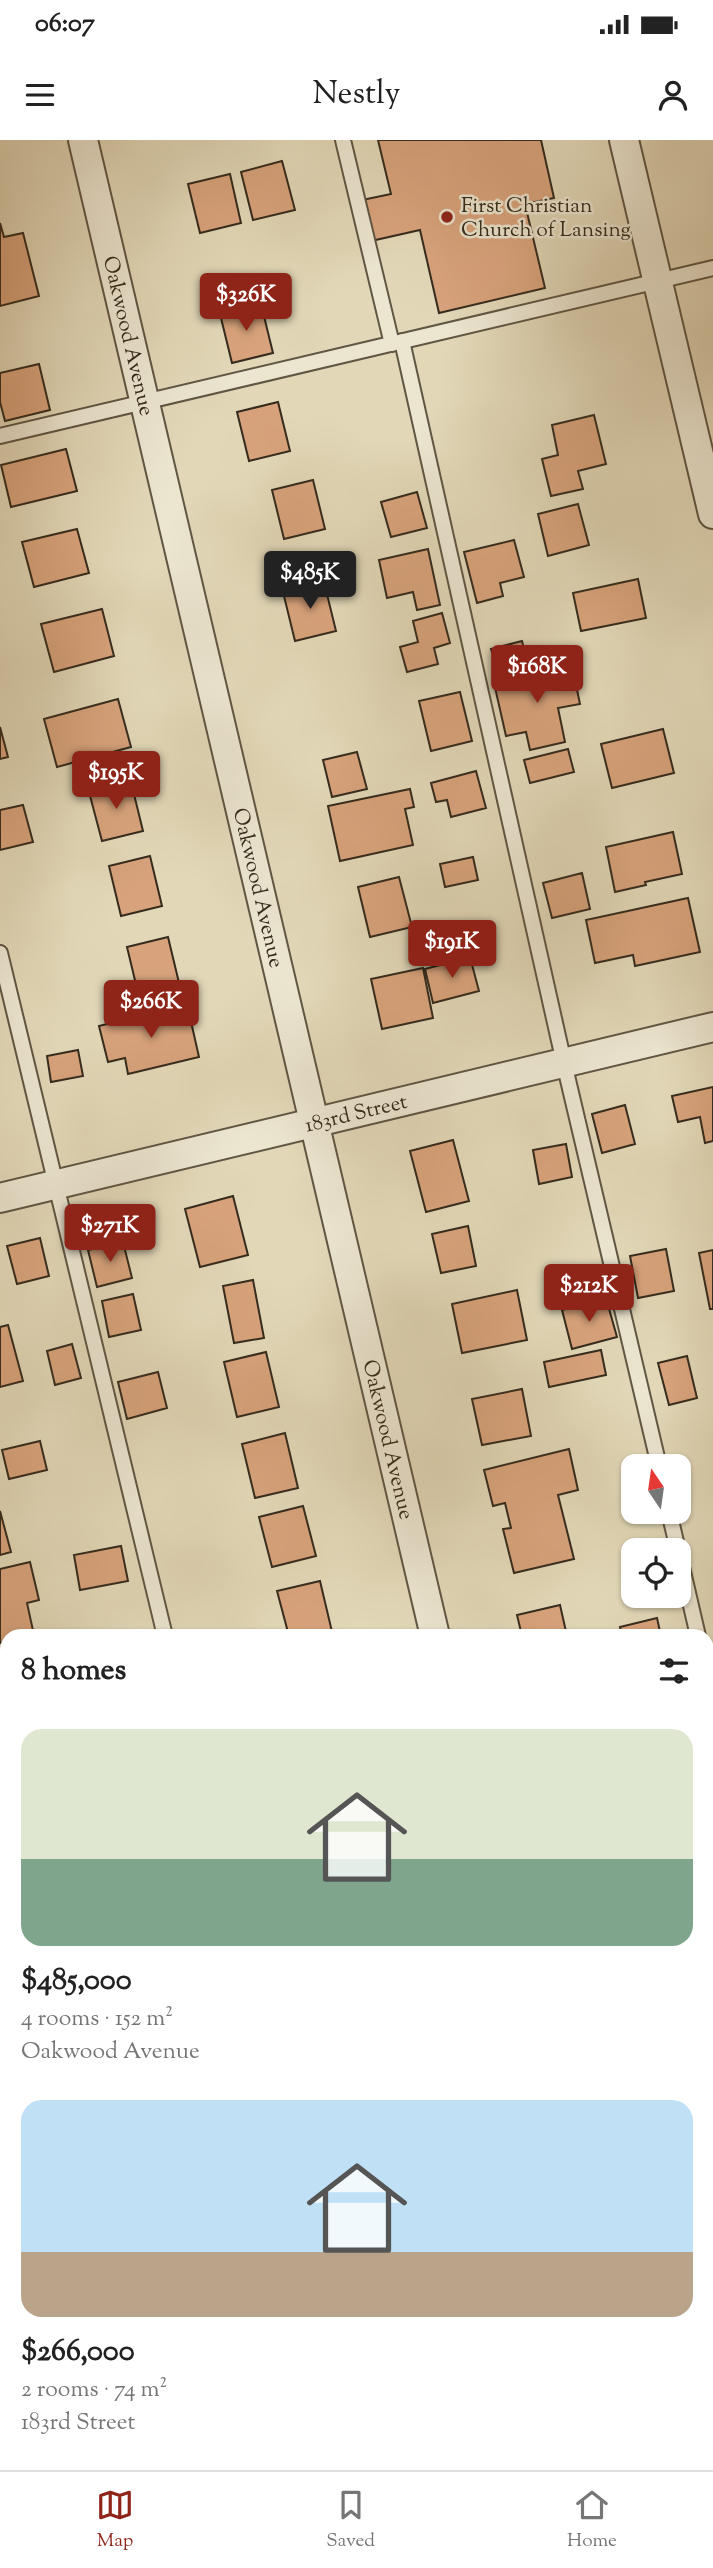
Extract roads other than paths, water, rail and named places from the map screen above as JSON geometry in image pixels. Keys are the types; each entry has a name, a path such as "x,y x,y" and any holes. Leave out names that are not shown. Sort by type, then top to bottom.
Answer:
{"street":[{"name":"Oakwood Avenue","path":"83,140 433,1629"},
{"path":"624,140 713,514"},
{"name":"183rd Street","path":"0,1198 713,1027"}],"lane":[{"path":"343,140 397,343 656,1454"},
{"path":"0,436 713,268"},
{"path":"0,953 163,1629"},
{"path":"691,1605 696,1629"}],"place":[{"name":"First Christian Church of Lansing","path":"447,217"}]}
